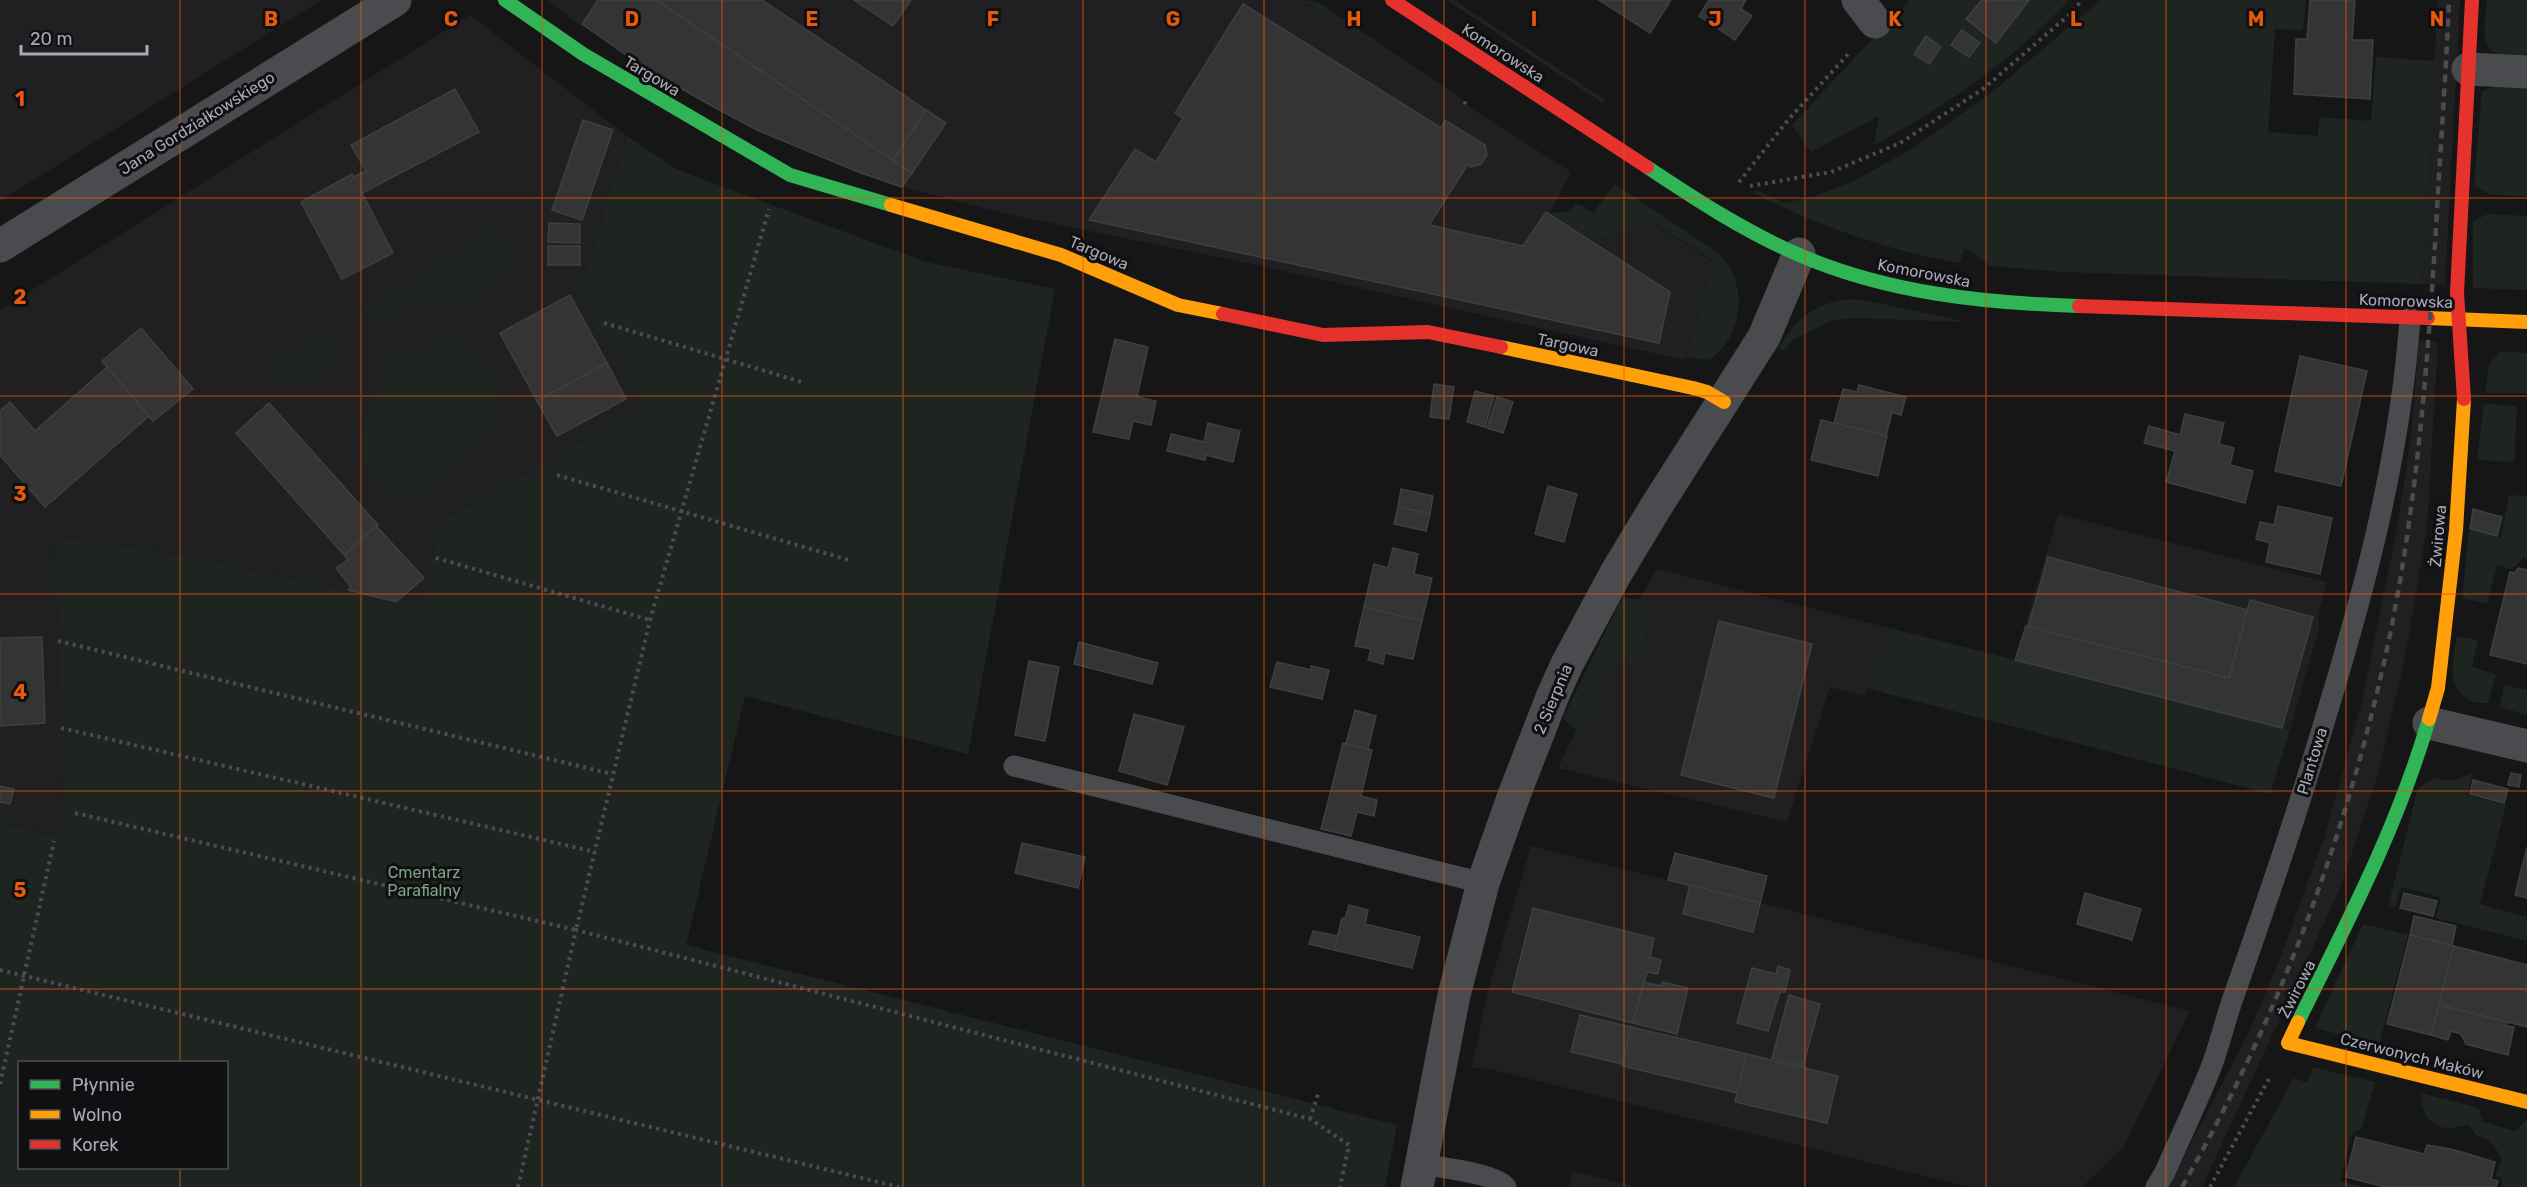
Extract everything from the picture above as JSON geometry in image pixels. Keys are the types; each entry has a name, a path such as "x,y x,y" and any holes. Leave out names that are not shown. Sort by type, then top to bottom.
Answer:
{"street":[{"name":"Jana Gordziałkowskiego","path":"0,246 394,0"},
{"name":"Targowa","path":"505,0 584,54 790,175 1061,255 1178,305 1323,335 1428,332 1693,388 1707,392 1724,402"},
{"name":"Komorowska","path":"1392,0 1706,205 1761,237 1798,254 1897,287 1967,299 2078,306 2527,322"},
{"name":"Żwirowa","path":"2288,1043 2379,858 2415,768 2438,688 2456,530 2464,395 2457,319 2472,0"},
{"path":"2468,69 2527,72"},
{"name":"2 Sierpnia","path":"1419,1175 1454,995 1484,883 1514,795 1567,664 1616,573 1764,337 1798,254"},
{"path":"2429,723 2527,746"},
{"name":"Czerwonych Maków","path":"2288,1043 2527,1102"}],"lane":[{"name":"Plantowa","path":"2156,1187 2164,1174 2211,1068 2230,1004 2280,865 2332,699 2372,559 2400,419 2410,318"},
{"path":"1014,766 1484,883"},
{"path":"1419,1175 1491,1178 1506,1187"}],"path":[{"path":"1743,187 1831,172 1900,142 1983,89 2070,14 2082,0"},
{"path":"1732,189 1788,120 1857,45 1866,11"},
{"path":"1464,104 1468,98"},
{"path":"518,1187 612,774 650,620 769,209"},
{"path":"604,323 802,382"},
{"path":"557,475 852,561"},
{"path":"436,558 650,620"},
{"path":"58,641 612,774"},
{"path":"61,728 595,852"},
{"path":"75,813 576,930 1310,1119 1349,1145 1340,1187"},
{"path":"0,1084 54,841"},
{"path":"0,970 898,1187"},
{"path":"2210,1187 2288,1043"},
{"path":"1310,1119 1319,1091"}],"shaded area":[{"path":"0,0 322,0 0,201"},
{"path":"548,0 1303,0 1571,172 1550,213 1591,240 1654,223 1714,262 1685,360 1247,263 1011,215 902,187 861,173 757,130 645,68 582,24 579,25"},
{"path":"2438,0 2460,0 2445,285 2422,284"},
{"path":"470,15 627,136 580,290 642,404 633,413 442,521 419,611 319,584 180,555 55,536 64,800 56,836 0,823 0,310"},
{"path":"2419,341 2438,342 2427,528 2404,663 2377,778 2341,886 2202,1187 2168,1187 2250,1030 2282,953 2324,838 2361,706 2398,524 2411,434"},
{"path":"2058,514 2327,582 2318,615 2319,629 2290,730 2015,660"},
{"path":"1657,569 1890,628 1864,696 1830,687 1787,822 1558,768 1638,602"},
{"path":"1531,846 2190,1011 2123,1148 2082,1187 1969,1187 1493,1070 1472,1067 1487,993"},
{"path":"1572,1171 1581,1173 1637,1187 1569,1187"}],"green space":[{"path":"1303,0 1318,2 1462,99 1460,101"},
{"path":"1447,0 1454,0 1605,100 1603,103"},
{"path":"1909,0 2069,0 2048,22 2002,62 1953,98 1901,130 1874,145 1879,116 1811,152 1792,125"},
{"path":"2101,0 2306,0 2303,30 2275,29 2268,132 2318,136 2319,117 2371,121 2376,57 2435,61 2422,284 2064,272 1988,266 1965,248 1959,263 1932,258 1854,236 1754,193 1757,190 1784,203 1812,197 1850,183 1910,150 1991,93"},
{"path":"2487,0 2527,0 2527,58 2492,51 2485,38"},
{"path":"2503,84 2527,85 2527,196 2490,195 2474,185 2482,91"},
{"name":"Cmentarz Parafialny","path":"627,136 678,170 926,262 1055,289 968,754 745,696 686,945 1397,1125 1385,1187 0,1187 0,823 55,836 64,800 55,536 180,555 319,584 419,611 442,521 633,413 641,404 580,290"},
{"path":"1615,184 1717,252 1734,277 1738,292 1736,323 1721,350 1709,360 1686,357 1714,261 1655,223 1591,240 1550,213 1570,211 1575,205 1580,204 1593,213"},
{"path":"2488,214 2527,216 2527,290 2473,288 2473,221"},
{"path":"495,228 509,236 511,259 503,277 485,290 462,300 436,306 365,315 358,312"},
{"path":"1847,299 1864,300 1967,322 1852,318 1833,320 1793,340 1783,351 1779,348 1792,329 1815,309"},
{"path":"331,326 334,339 333,352 331,359 318,375 289,384 268,374 267,370 275,360"},
{"path":"458,337 478,357 493,380 498,393 497,419 491,432 412,499 400,499 363,460 360,448 381,364 391,357"},
{"path":"2501,351 2527,353 2527,393 2485,393 2489,365"},
{"path":"2484,404 2517,406 2514,462 2477,460"},
{"path":"2509,495 2527,496 2527,559 2524,558 2511,569 2497,565 2487,604 2462,598 2469,530 2501,538"},
{"path":"1622,598 1637,599 1649,616 1638,663 1614,657 1604,678 1589,732 1573,728 1563,718"},
{"path":"1890,628 2290,730 2270,794 1866,688"},
{"path":"2457,636 2478,640 2472,667 2496,674 2488,703 2474,702 2464,697 2454,682 2453,664"},
{"path":"2504,685 2527,690 2527,715 2500,707"},
{"path":"2473,773 2467,795 2506,805 2480,904 2527,917 2527,941 2436,918 2441,897 2401,887 2395,908 2388,906 2418,788 2435,778 2451,781"},
{"path":"2363,924 2408,935 2379,1045 2315,1028"},
{"path":"2313,1067 2375,1082 2361,1130 2355,1131 2351,1136 2340,1181 2364,1187 2234,1187 2294,1078 2308,1083"},
{"path":"2421,1093 2479,1108 2483,1122 2515,1131 2527,1120 2527,1187 2501,1187 2502,1178 2496,1176 2501,1159 2488,1139 2476,1135 2469,1125 2449,1128 2431,1122 2425,1112"}],"building":[{"path":"598,0 656,0 912,173 902,187 861,173 757,130 712,106 645,68 582,24"},
{"path":"656,0 762,0 926,110 893,160"},
{"path":"854,0 911,0 893,26"},
{"path":"1599,0 1671,0 1650,33"},
{"path":"1709,0 1746,0 1741,9 1752,16 1735,40 1699,16"},
{"path":"1982,0 2029,0 1996,43 1966,19"},
{"path":"2310,0 2355,1 2352,40 2373,40 2370,99 2294,94 2296,39 2307,39"},
{"path":"1243,4 1441,128 1445,120 1485,145 1487,155 1481,164 1471,167 1468,164 1429,225 1523,246 1546,212 1670,292 1659,343 1089,220 1135,149 1156,162 1183,118 1175,113"},
{"path":"1962,30 1980,43 1969,57 1951,45"},
{"path":"1926,36 1941,47 1929,64 1914,54"},
{"path":"455,89 479,132 362,193 393,253 342,279 301,202 352,174 353,177 366,171 351,145"},
{"path":"926,110 946,123 912,173 893,160"},
{"path":"583,120 613,130 582,220 552,210"},
{"path":"549,223 580,224 580,243 548,242"},
{"path":"548,246 580,246 580,265 548,265"},
{"path":"570,295 607,363 537,401 500,333"},
{"path":"141,328 193,389 153,421 102,361"},
{"path":"1115,339 1148,347 1137,397 1156,401 1151,425 1133,421 1129,439 1093,432"},
{"path":"2300,356 2367,371 2341,486 2275,471"},
{"path":"607,363 626,399 557,436 537,401"},
{"path":"107,367 149,416 45,507 0,455 0,411 10,402 35,431"},
{"path":"1434,384 1454,387 1449,419 1430,417"},
{"path":"1859,385 1906,397 1901,415 1892,412 1886,436 1834,423 1843,389 1857,392"},
{"path":"1475,391 1494,396 1485,427 1467,422"},
{"path":"1497,397 1513,402 1503,433 1487,428"},
{"path":"269,403 378,525 344,555 236,433"},
{"path":"2185,414 2224,423 2219,444 2234,448 2230,465 2253,471 2245,503 2166,482 2175,451 2144,443 2149,426 2180,435"},
{"path":"1821,420 1887,436 1878,476 1811,460"},
{"path":"1208,423 1240,431 1233,462 1206,455 1205,460 1167,451 1171,434 1204,442"},
{"path":"1548,486 1577,494 1564,542 1535,534"},
{"path":"1401,489 1433,496 1430,514 1398,507"},
{"path":"2278,506 2332,518 2320,574 2266,562 2270,543 2256,539 2260,522 2274,525"},
{"path":"1398,507 1430,514 1426,531 1394,524"},
{"path":"2473,509 2502,517 2497,536 2470,529"},
{"path":"376,526 424,578 396,602 348,590 351,587 336,568 348,560 344,555"},
{"path":"1393,548 1418,554 1414,574 1432,578 1422,621 1364,607 1374,564 1388,568"},
{"path":"2048,557 2248,610 2229,678 2028,627"},
{"path":"2518,568 2527,570 2527,664 2490,655 2510,572 2515,573"},
{"path":"2250,600 2313,617 2282,728 2015,660 2026,626 2229,678"},
{"path":"1364,607 1422,621 1413,659 1385,653 1383,664 1368,660 1371,649 1355,646"},
{"path":"1719,621 1812,644 1774,798 1681,775"},
{"path":"42,637 45,723 1,726 0,638"},
{"path":"1079,642 1158,663 1152,684 1074,664"},
{"path":"1029,661 1059,667 1045,741 1015,735"},
{"path":"1277,662 1311,670 1311,666 1329,670 1322,699 1270,687"},
{"path":"1355,710 1376,716 1368,749 1346,744"},
{"path":"1134,714 1184,727 1167,785 1119,771"},
{"path":"1343,743 1372,750 1361,796 1377,800 1374,816 1357,812 1351,836 1321,829"},
{"path":"2511,773 2521,775 2519,787 2508,785"},
{"path":"2473,780 2508,789 2504,803 2470,794"},
{"path":"0,786 14,789 10,804 0,802"},
{"path":"1022,843 1085,857 1078,888 1015,873"},
{"path":"2527,847 2527,898 2515,895"},
{"path":"1675,853 1767,876 1760,903 1668,880"},
{"path":"1690,885 1760,903 1753,932 1683,914"},
{"path":"2085,893 2141,909 2132,940 2077,924"},
{"path":"2404,893 2437,901 2433,916 2400,908"},
{"path":"1349,905 1368,910 1365,924 1420,937 1412,968 1334,950 1342,918 1345,919"},
{"path":"1533,908 1654,938 1650,957 1661,960 1658,974 1647,972 1633,1023 1512,992"},
{"path":"2414,916 2456,926 2452,945 2410,935"},
{"path":"1313,931 1338,936 1334,950 1309,944"},
{"path":"2410,935 2454,946 2431,1035 2387,1024"},
{"path":"2454,946 2527,965 2527,1027 2439,1005"},
{"path":"1778,966 1790,970 1785,992 1780,992 1768,1031 1737,1023 1752,968 1776,974"},
{"path":"1644,982 1661,986 1662,982 1688,988 1677,1034 1633,1023"},
{"path":"1789,995 1820,1004 1803,1066 1772,1058"},
{"path":"2439,1005 2507,1022 2506,1026 2514,1027 2508,1055 2466,1044 2461,1034 2451,1031 2448,1040 2431,1035"},
{"path":"1580,1015 1631,1027 1623,1064 1571,1052"},
{"path":"1631,1027 1747,1054 1738,1093 1622,1066"},
{"path":"1747,1054 1838,1076 1827,1123 1735,1102"},
{"path":"2356,1137 2424,1154 2427,1145 2451,1149 2495,1162 2491,1179 2498,1181 2496,1187 2385,1187 2346,1177"}],"railway":[{"path":"2182,1187 2248,1061 2303,930 2328,863 2349,796 2385,658 2405,552 2419,444 2429,336 2449,0"}],"traffic: fast":[{"path":"505,0 583,54 790,175 891,205"},
{"path":"1647,167 1702,203 1758,235 1797,254 1865,278 1935,294 1971,299 2079,306"},
{"path":"2298,1022 2387,836 2429,719"}],"traffic: slow":[{"path":"891,205 1061,255 1178,305 1223,314"},
{"path":"2428,318 2527,322"},
{"path":"1501,347 1693,388 1707,392 1724,402"},
{"path":"2429,719 2438,688 2456,530 2464,399"},
{"path":"2298,1022 2288,1043 2527,1102"}],"traffic: jam":[{"path":"1392,0 1647,167"},
{"path":"2464,399 2457,293 2472,0"},
{"path":"2079,306 2428,318"},
{"path":"1223,314 1323,335 1428,332 1501,347"}]}
